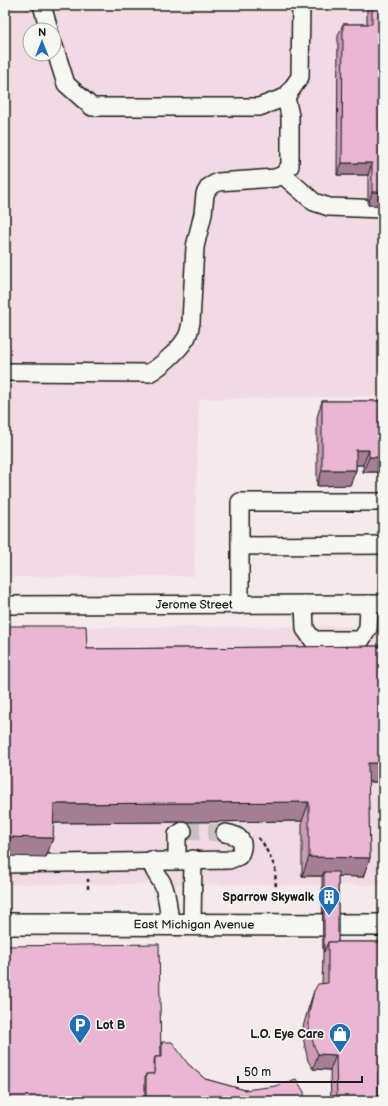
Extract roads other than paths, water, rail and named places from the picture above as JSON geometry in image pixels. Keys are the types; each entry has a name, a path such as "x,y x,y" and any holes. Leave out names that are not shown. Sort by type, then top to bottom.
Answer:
{"main road":[{"name":"East Michigan Avenue","path":"5,924 383,925"}],"street":[{"path":"42,5 47,22"},
{"path":"59,62 66,84 92,107 259,107 286,97 300,77 301,5"},
{"path":"5,372 149,373 158,368 185,341 189,333 191,322 195,247 203,214 205,194 209,187 218,182 276,178 283,175 290,166 290,116 286,97"},
{"path":"283,175 314,202 329,207 383,208"},
{"path":"240,605 240,502 383,502"},
{"path":"241,546 383,545"},
{"path":"304,604 305,630 313,640 361,640 368,629 376,604"},
{"name":"Jerome Street","path":"5,605 376,604"},
{"path":"183,831 177,835 185,860 192,925"},
{"path":"5,864 151,860 229,860 239,856 243,848 241,841 236,835 224,833"},
{"path":"151,860 152,867 164,888 168,902 170,925"}],"tunnel":[{"path":"183,831 225,833"}],"place":[{"name":"Sparrow Skywalk","path":"329,916"},
{"name":"Lot B","path":"80,1044"},
{"name":"L.O. Eye Care","path":"340,1054"}]}
